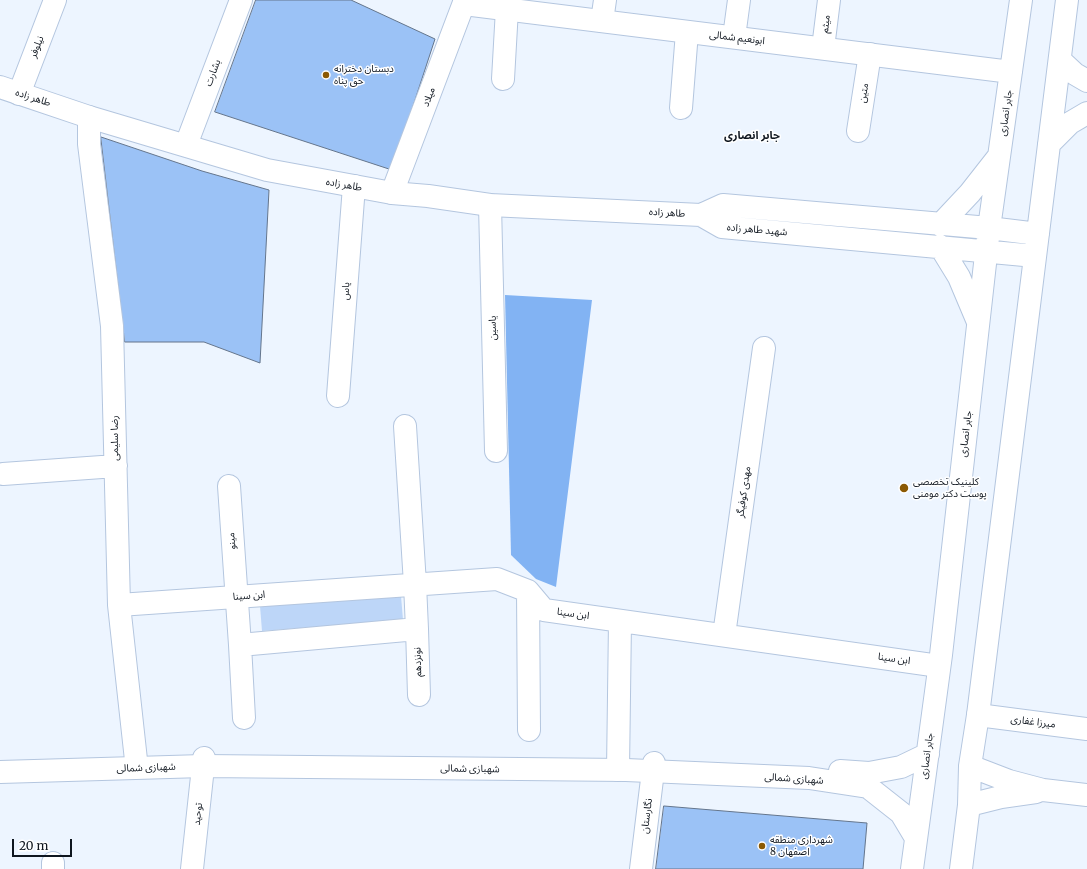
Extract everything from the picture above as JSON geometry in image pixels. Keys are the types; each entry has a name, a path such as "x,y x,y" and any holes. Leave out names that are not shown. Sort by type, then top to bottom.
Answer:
{"street":[{"name":"نیلوفر","path":"10,90 55,0"},
{"name":"بشارت","path":"186,145 241,0"},
{"path":"734,37 739,0"},
{"name":"میثم","path":"823,48 829,0"},
{"name":"جابر انصاری","path":"912,869 939,666 989,228 1021,0"},
{"path":"961,869 969,805 970,766 978,715 1067,0"},
{"name":"ابونعیم شمالی","path":"465,2 507,9 603,10 687,32 1011,72"},
{"name":"میلاد","path":"392,193 465,2"},
{"path":"503,79 507,9"},
{"path":"681,108 687,32"},
{"name":"متین","path":"858,131 870,54"},
{"path":"1060,60 1075,74 1087,81"},
{"name":"طاهر زاده","path":"10,90 89,117 267,170 392,193 428,196 490,205 701,215"},
{"path":"1049,144 1070,123 1087,113"},
{"name":"رضا سلیمی","path":"89,117 89,144 112,326 119,605 136,760"},
{"path":"940,224 970,193 1000,154"},
{"name":"یاس","path":"338,396 354,186"},
{"name":"یاسین","path":"490,205 496,451"},
{"path":"701,215 723,205 989,228 1038,234"},
{"name":"شهید طاهر زاده","path":"701,215 722,227 1035,256"},
{"path":"940,246 958,277 979,323"},
{"name":"مهدی کوفیگر","path":"724,635 764,348"},
{"name":"نونزدهم","path":"405,426 420,695"},
{"path":"3,474 116,466"},
{"name":"مینو","path":"229,486 244,718"},
{"name":"ابن سینا","path":"119,605 496,579 528,591 544,610 939,666"},
{"path":"528,591 529,730"},
{"path":"618,766 620,621"},
{"path":"240,645 417,629"},
{"name":"میرزا غفاری","path":"978,715 1087,729"},
{"name":"شهبازی شمالی","path":"0,772 413,753 618,766 869,773 901,767 928,754"},
{"name":"شهبازی شمالی","path":"0,763 136,760 203,762"},
{"name":"توحید","path":"192,869 203,762"},
{"path":"970,766 1009,781 1043,790 1087,795"},
{"name":"شهبازی شمالی","path":"653,767 809,778 868,787 901,813 916,838"},
{"name":"نگارستان","path":"641,869 653,767"},
{"path":"969,805 1001,797 1043,790"}],"shaded area":[{"path":"505,295 592,300 556,587 536,579 511,555"},
{"path":"401,596 403,620 262,631 260,606"}],"building":[{"name":"دبستان دخترانه حق پناه","path":"256,0 351,0 435,39 392,170 215,112"},
{"path":"101,137 202,171 269,190 260,363 204,342 125,342"},
{"name":"شهرداری منطقه 8 اصفهان","path":"664,806 867,823 863,869 656,869"}],"place":[{"name":"دبستان دخترانه حق پناه","path":"326,75"},
{"name":"کلینیک تخصصی پوست دکتر مومنی","path":"904,488"},
{"name":"شهرداری منطقه 8 اصفهان","path":"762,846"}],"district":[{"name":"جابر انصاری","path":"752,136"}]}
